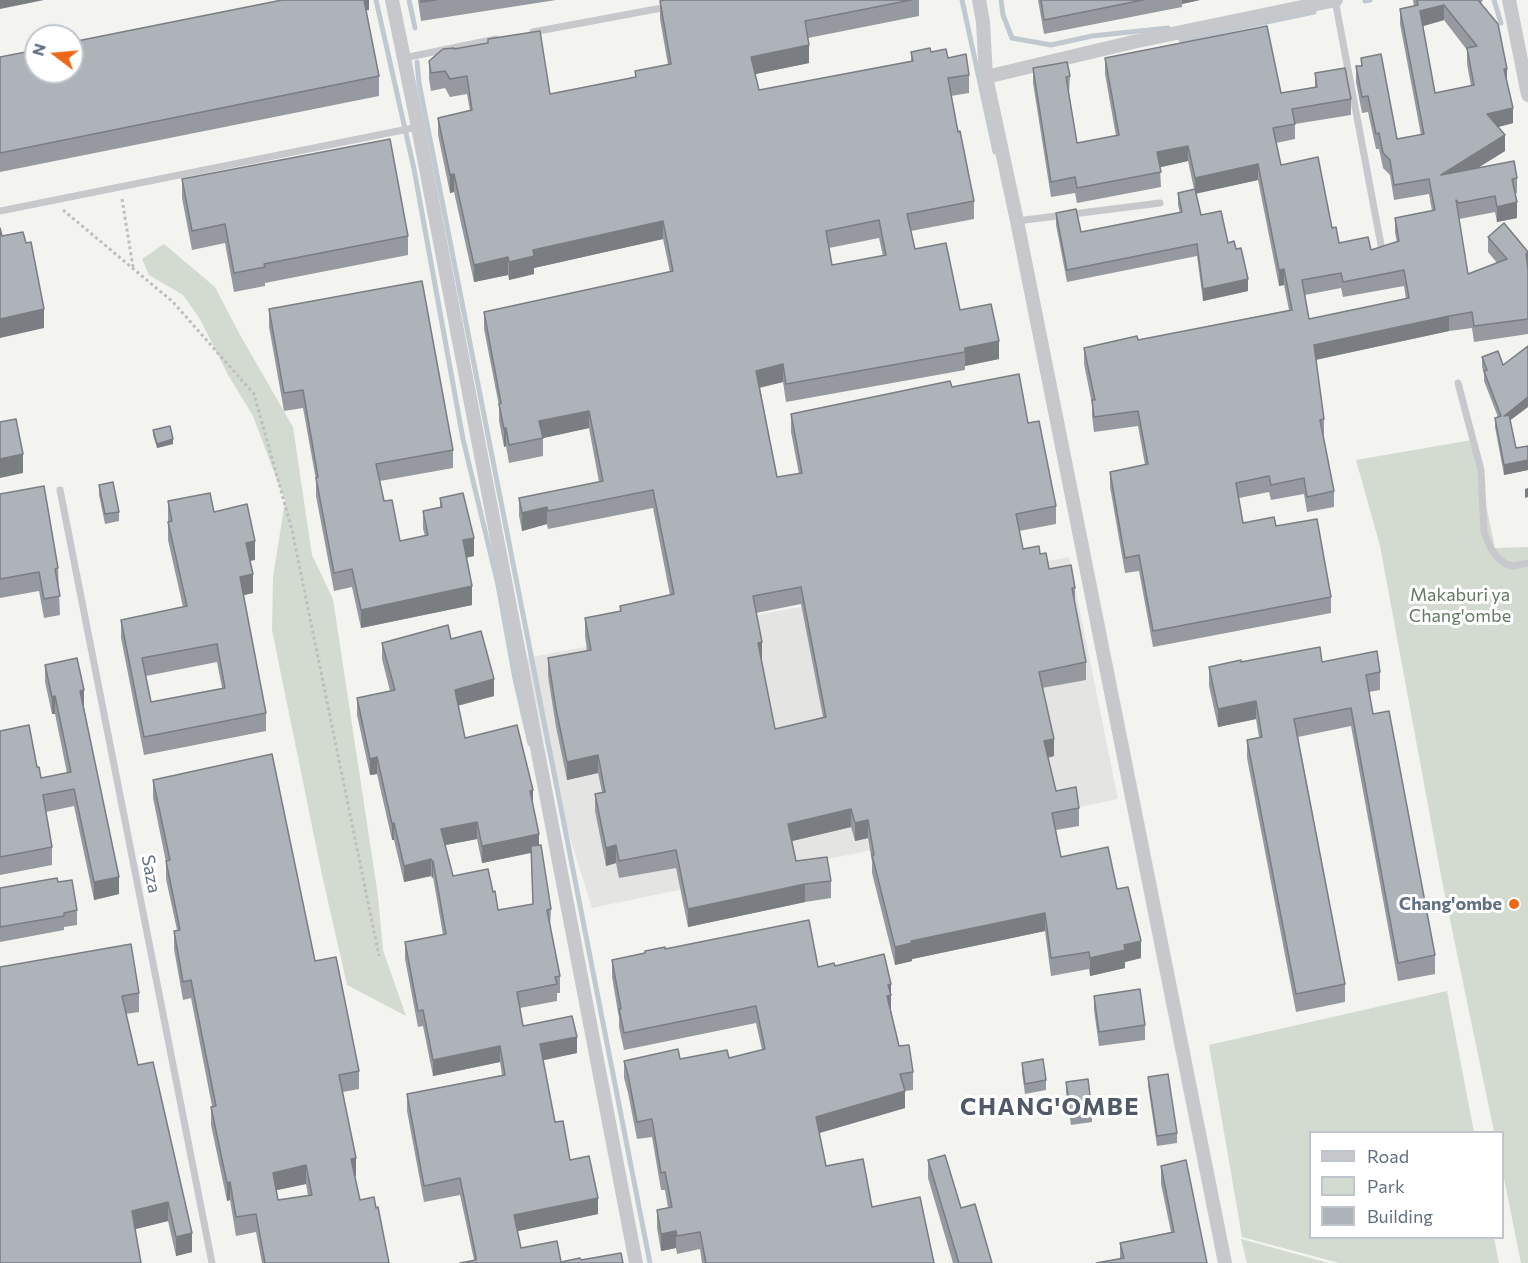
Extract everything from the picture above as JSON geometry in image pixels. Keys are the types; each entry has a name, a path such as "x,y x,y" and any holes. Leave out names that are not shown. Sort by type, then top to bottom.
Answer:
{"street":[{"path":"392,0 636,1263"},
{"path":"979,0 983,22 986,77 1017,221 1225,1263"},
{"path":"986,77 1132,42 1335,0"},
{"path":"1509,0 1528,95"}],"lane":[{"path":"1335,0 1381,246"},
{"path":"525,34 678,5"},
{"path":"404,58 502,38"},
{"path":"0,211 418,127"},
{"path":"0,211 418,127"},
{"path":"1017,221 1160,203"},
{"path":"1458,383 1480,470 1484,532 1491,549 1506,564 1514,566 1528,563"},
{"name":"Saza","path":"60,490 212,1263"}],"path":[{"path":"120,188 133,269"},
{"path":"52,201 173,302 254,394 292,530 379,956"}],"shaded area":[{"path":"1069,557 1118,799 592,908 555,790 526,658"}],"green space":[{"path":"164,244 215,287 293,427 312,555 333,599 378,896 383,950 406,1016 347,985 272,630 273,577 285,501 253,416 228,375 200,319 183,295 149,275 142,259"},
{"name":"Makaburi ya Chang'ombe","path":"1472,440 1495,548 1528,547 1528,1263 1521,1263 1504,1178 1504,1131 1494,1131 1442,881 1380,546 1356,460"},
{"path":"1447,991 1474,1131 1309,1131 1309,1239 1494,1239 1499,1263 1339,1263 1242,1237 1209,1045"},
{"path":"1241,1239 1329,1263 1247,1263"}],"building":[{"path":"282,0 364,0 379,76 0,153 0,57 24,52 24,84 84,84 84,40"},
{"path":"911,0 805,21 809,45 751,57 759,90 913,61 911,52 930,48 931,52 946,49 948,58 966,54 969,75 948,78 974,201 907,214 915,249 946,243 960,310 991,304 999,341 965,348 965,352 786,384 783,364 756,371 777,477 802,473 791,414 950,381 952,387 1019,374 1028,423 1039,421 1056,506 1016,514 1023,549 1039,546 1040,554 1046,553 1049,569 1071,565 1075,588 1072,588 1086,662 1039,672 1054,739 1044,741 1056,791 1076,787 1079,808 1052,813 1061,857 1108,847 1117,889 1128,887 1141,941 1124,945 1125,950 1090,958 1089,952 1051,958 1045,913 911,941 912,943 895,947 872,855 874,855 868,820 855,823 851,809 788,824 796,861 827,857 831,881 805,884 688,909 676,850 619,861 616,845 606,848 595,794 605,792 598,755 567,762 548,658 591,650 585,618 621,611 620,606 674,594 653,490 548,511 547,507 522,513 519,498 603,481 589,411 539,421 543,438 509,445 499,404 501,403 484,312 673,271 663,221 533,250 534,256 509,262 508,257 474,265 454,174 450,175 438,118 472,110 467,76 450,79 445,71 431,73 429,61 443,49 488,43 488,39 540,31 550,94 636,77 635,71 671,64 660,1","holes":["879,220 886,255 832,265 826,231","801,587 826,717 775,729 758,643 762,642 753,596"]},
{"path":"1041,0 1143,0 1044,20"},
{"path":"1417,0 1478,0 1498,24 1507,69 1504,69 1513,108 1487,114 1505,135 1441,175 1514,161 1517,178 1512,179 1517,202 1497,207 1495,196 1459,203 1456,200 1468,274 1507,259 1488,237 1504,223 1528,252 1526,254 1528,319 1474,326 1472,312 1314,345 1324,419 1320,420 1334,491 1307,497 1304,478 1271,485 1269,476 1236,483 1243,523 1274,517 1276,526 1317,519 1331,597 1153,631 1139,555 1125,558 1110,472 1148,464 1138,411 1094,417 1092,400 1095,400 1084,348 1137,336 1138,340 1292,310 1284,269 1279,270 1258,164 1195,178 1188,146 1157,152 1161,172 1077,188 1075,177 1051,182 1033,68 1067,62 1070,76 1066,77 1077,143 1119,135 1105,58 1267,26 1281,93 1317,87 1315,73 1345,68 1351,99 1292,109 1295,124 1273,128 1281,165 1318,157 1332,228 1336,227 1339,243 1368,237 1371,250 1399,241 1395,218 1435,210 1429,179 1394,185 1390,160 1383,153 1379,133 1376,134 1368,96 1362,97 1356,66 1362,66 1361,58 1381,54 1397,139 1424,134 1400,9 1418,5","holes":["1444,5 1477,46 1467,48 1474,85 1435,93 1420,11","1404,270 1409,298 1309,319 1302,280 1341,273 1343,282"]},
{"path":"390,139 408,236 264,264 265,267 234,273 225,224 192,231 182,179"},
{"path":"1195,189 1201,215 1221,211 1228,243 1234,241 1236,249 1241,248 1248,279 1203,289 1197,244 1067,270 1056,213 1076,209 1081,232 1182,212 1178,193"},
{"path":"0,228 2,236 23,232 26,243 31,242 44,309 0,319"},
{"path":"422,281 453,450 376,464 384,501 392,500 400,541 428,535 423,511 442,507 440,498 463,493 474,538 463,540 472,586 361,610 352,569 334,573 316,478 318,477 303,390 284,393 269,309"},
{"path":"1528,346 1528,397 1504,416 1509,415 1516,448 1528,446 1528,460 1504,465 1495,418 1501,416 1484,371 1487,370 1482,357 1498,351 1503,365"},
{"path":"16,419 23,454 0,459 0,422"},
{"path":"170,426 173,439 157,444 153,430"},
{"path":"113,482 119,512 105,514 99,485"},
{"path":"44,486 58,568 55,569 60,596 44,599 39,572 0,579 0,494"},
{"path":"210,493 214,512 247,504 255,541 246,543 253,574 240,577 266,713 144,737 121,620 187,606 168,522 172,521 168,501","holes":["217,644 225,688 151,702 142,658"]},
{"path":"448,625 451,639 481,631 494,679 455,690 465,738 517,725 533,790 530,791 539,834 482,846 477,822 441,829 453,876 488,869 498,910 533,904 531,846 541,845 551,909 547,910 560,976 555,977 557,984 517,992 523,1026 572,1016 577,1037 540,1044 555,1122 563,1121 570,1160 589,1156 598,1198 514,1215 521,1248 557,1241 561,1262 621,1253 623,1263 460,1263 476,1260 476,1257 460,1178 424,1186 407,1094 505,1075 500,1046 433,1060 423,1010 418,1011 405,942 446,934 433,861 431,859 404,866 377,757 370,759 357,698 395,690 382,643"},
{"path":"1320,647 1322,662 1377,651 1380,672 1366,675 1373,714 1389,711 1435,955 1398,963 1351,708 1294,719 1345,984 1296,994 1247,740 1262,737 1256,701 1218,709 1209,667"},
{"path":"77,658 84,690 80,691 119,877 94,882 74,789 43,795 52,847 0,857 0,731 29,725 41,778 71,772 55,696 52,697 45,665"},
{"path":"272,754 315,961 336,957 359,1071 339,1075 356,1158 351,1159 360,1200 374,1197 376,1208 378,1207 389,1263 265,1263 256,1214 236,1217 230,1182 227,1183 211,1107 216,1106 191,980 183,982 174,931 180,930 166,861 170,860 153,780","holes":["306,1165 312,1195 278,1200 273,1173"]},
{"path":"57,878 58,882 72,880 77,910 64,913 64,916 0,927 0,888"},
{"path":"809,920 818,967 834,963 835,966 884,954 891,984 888,985 891,995 887,996 899,1046 909,1045 913,1072 900,1074 905,1091 816,1117 826,1166 863,1159 872,1207 920,1197 934,1263 706,1263 700,1232 677,1236 676,1231 661,1234 657,1210 672,1207 665,1172 661,1173 652,1119 637,1122 624,1061 678,1049 680,1059 727,1050 729,1058 765,1049 756,1006 624,1033 612,960 645,953 645,951"},
{"path":"131,944 139,993 122,996 138,1065 153,1062 192,1233 176,1237 168,1202 132,1211 141,1263 0,1263 0,967"},
{"path":"1140,989 1145,1025 1099,1032 1094,996"},
{"path":"1043,1059 1046,1080 1025,1084 1022,1063"},
{"path":"1168,1074 1177,1133 1157,1136 1148,1077"},
{"path":"1088,1079 1092,1112 1071,1115 1066,1082"},
{"path":"945,1155 961,1208 975,1204 992,1263 959,1263 928,1160"},
{"path":"1186,1160 1207,1263 1096,1263 1124,1258 1120,1243 1174,1232 1161,1166"}],"waterway":[{"path":"376,0 414,169 463,439 498,585 515,679 530,744"},
{"path":"409,0 415,28"},
{"path":"962,0 995,152"},
{"path":"1001,0 1003,15 1012,38 1051,45 1092,36 1168,28"},
{"path":"1365,1 1370,0"},
{"path":"1494,0 1501,23"},
{"path":"1181,40 1314,12"},
{"path":"417,62 419,83 650,1263"}],"place":[{"name":"Chang'ombe","path":"1514,904"}],"district":[{"name":"CHANG'OMBE","path":"1050,1107"}]}
